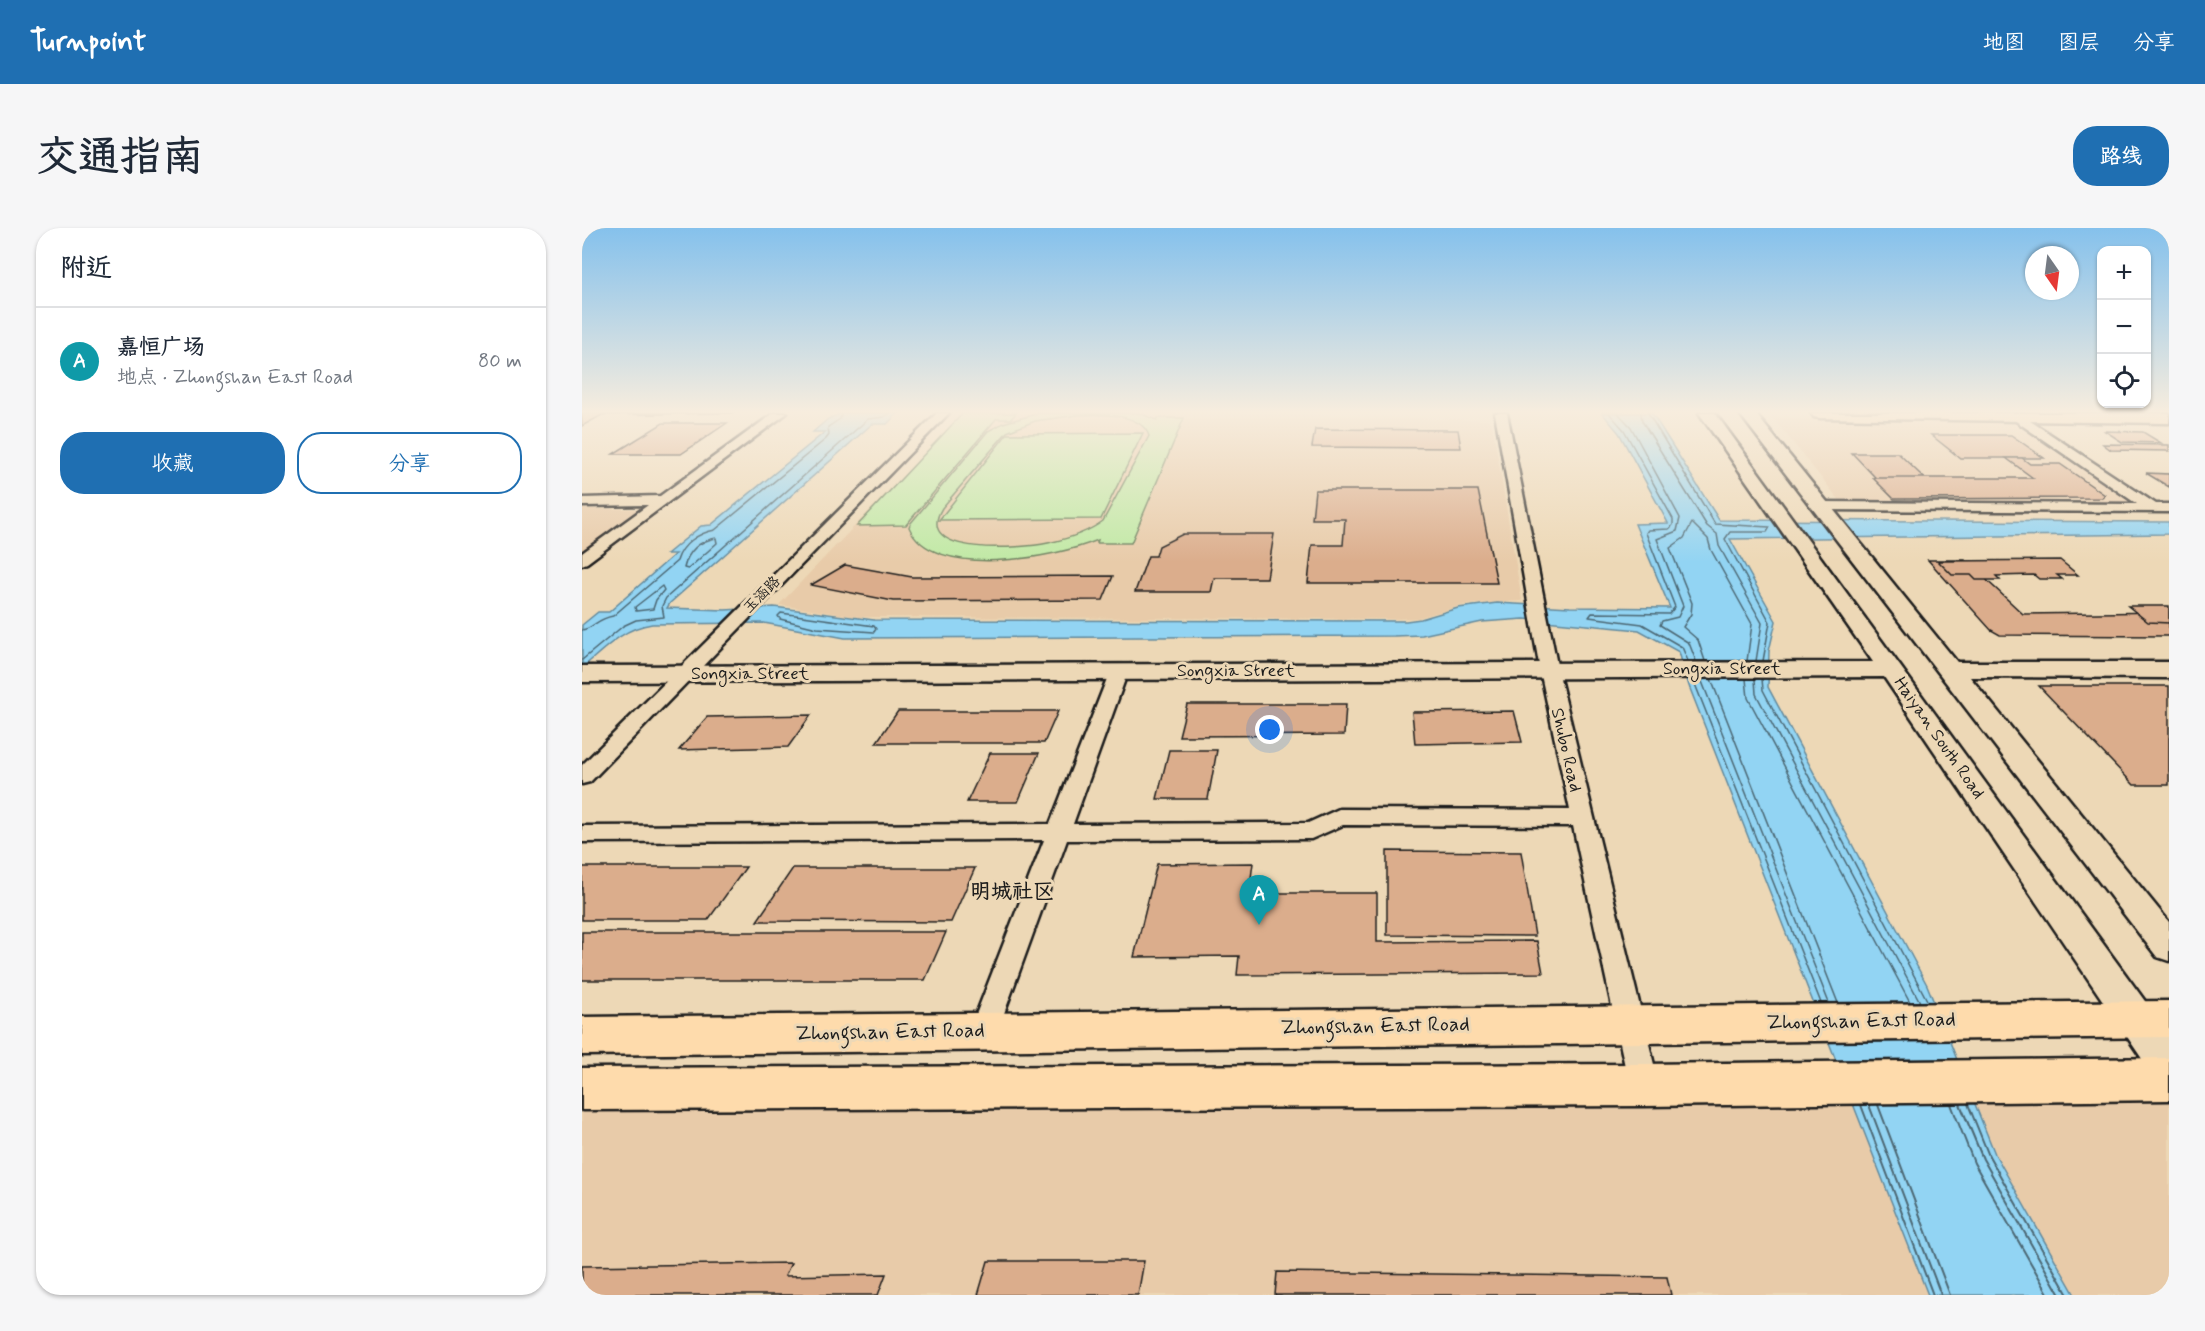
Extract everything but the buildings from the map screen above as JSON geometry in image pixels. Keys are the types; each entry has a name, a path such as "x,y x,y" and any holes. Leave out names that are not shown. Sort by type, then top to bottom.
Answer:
{"main road":[{"name":"Haiyan South Road","path":"1743,463 1891,669 2152,1019 2169,1066"},
{"path":"1786,463 2169,947"},
{"name":"Songxia Street","path":"582,674 1891,669"},
{"path":"1950,669 2169,670"},
{"name":"Zhongshan East Road","path":"582,1036 2152,1019"},
{"path":"582,1089 1644,1085 2169,1079"}],"street":[{"path":"582,560 714,463"},
{"name":"玉涵路","path":"582,777 893,463"},
{"name":"Shubo Road","path":"1510,463 1548,670 1644,1085"},
{"path":"2085,463 2153,508 2169,515"},
{"path":"582,502 664,500"},
{"path":"1831,519 2153,508"},
{"path":"984,1030 1119,671"},
{"path":"582,834 1311,831 1339,818 1582,818"}],"shaded area":[{"path":"915,463 1499,463 1522,601 1464,605 1418,618 1392,619 858,617 779,605"},
{"path":"1809,463 2078,463 2140,505 1841,502"},
{"path":"582,509 640,509 582,552"},
{"path":"2169,1079 2169,1295 582,1295 582,1089"}],"green space":[{"path":"916,463 959,463 906,525 857,526"},
{"path":"961,463 981,463 942,508 937,524 943,535 956,542 975,546 1017,547 1048,543 1090,529 1103,521 1135,463 1165,463 1131,543 1097,543 1098,540 1054,553 1025,558 968,560 942,554 922,544 909,527"},
{"path":"984,463 1128,463 1101,519 939,520"}],"water":[{"path":"787,463 828,463 667,608 725,610 774,607 874,620 1406,621 1458,608 1497,603 1570,607 1670,608 1635,524 1668,523 1635,463 1683,463 1719,520 2169,522 2169,534 1730,539 1776,621 1769,651 1768,687 1927,985 1995,1154 2075,1295 1928,1295 1689,686 1679,652 1639,630 1524,619 1482,622 1422,635 1394,636 845,638 764,623 652,624 623,635 582,668 582,625 598,612 609,612 675,554 667,554 701,526 711,525"}],"place":[{"name":"嘉恒广场","path":"1259,925"}],"district":[{"name":"明城社区","path":"1012,892"}]}
